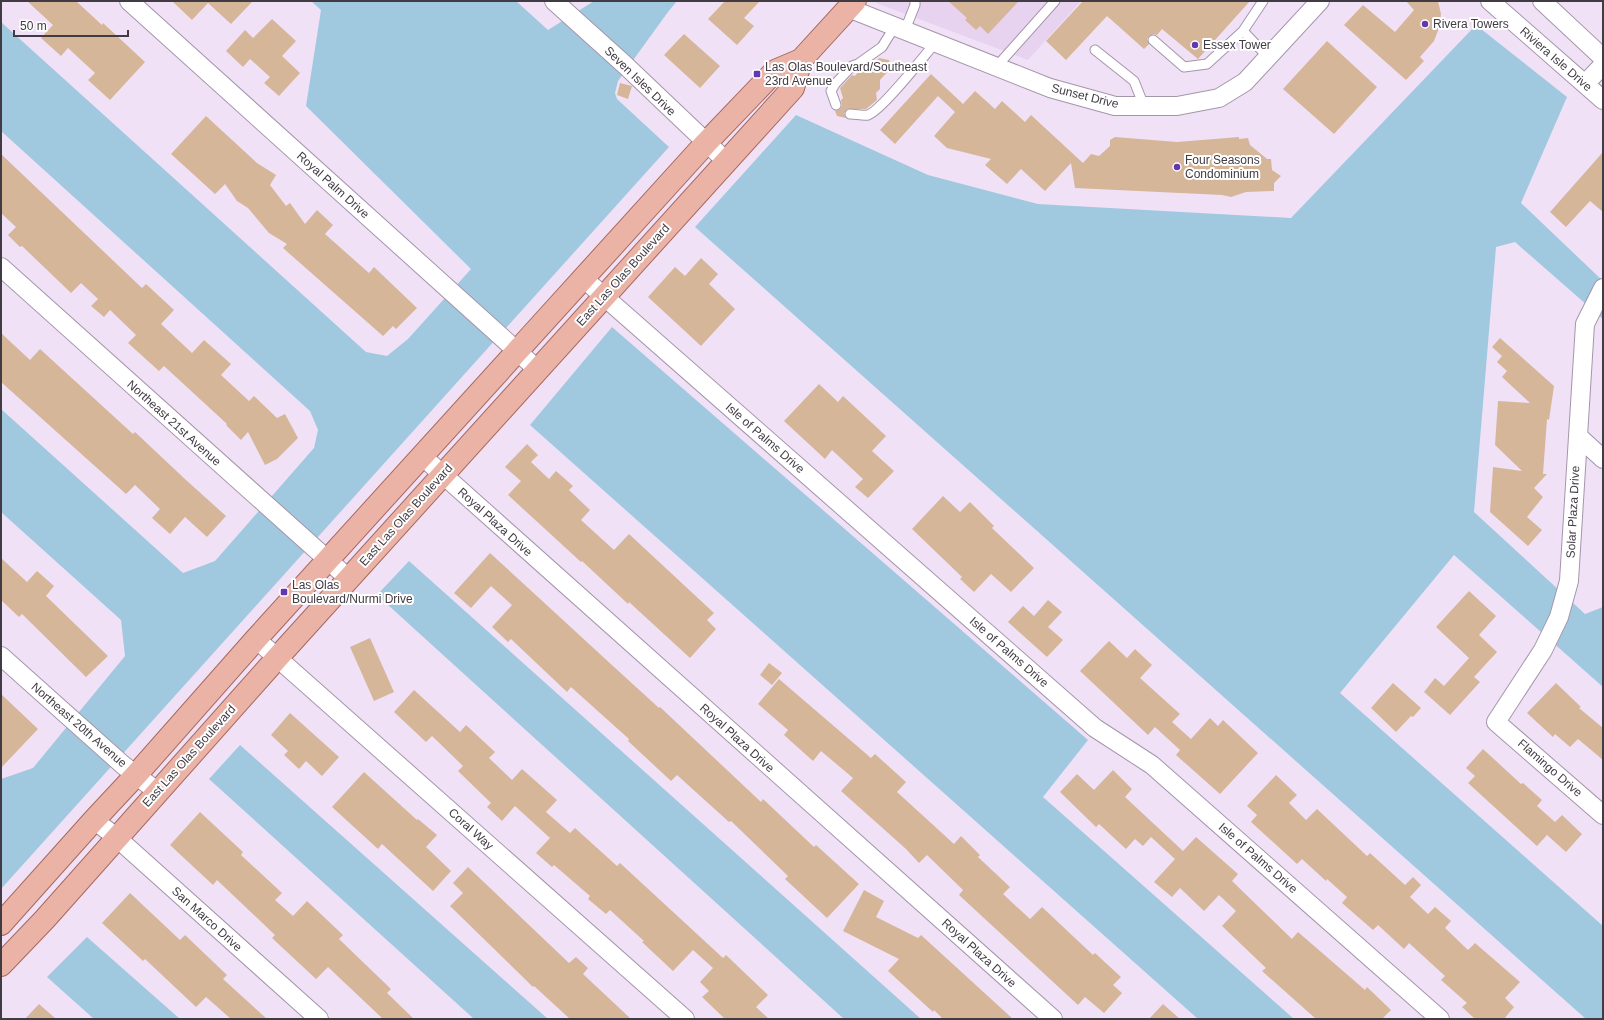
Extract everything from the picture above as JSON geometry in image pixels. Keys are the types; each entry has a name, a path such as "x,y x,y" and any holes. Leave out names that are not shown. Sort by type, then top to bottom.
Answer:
{"main road":[{"name":"East Las Olas Boulevard","path":"1,924 94,820 130,770 256,639 321,555 422,456 511,345 583,278 706,143 775,71 801,60 852,4"},
{"name":"East Las Olas Boulevard","path":"1,965 158,792 348,578 793,88 801,60"}],"street":[{"name":"Royal Palm Drive","path":"129,1 538,370"},
{"name":"Seven Isles Drive","path":"554,1 625,65 726,161"},
{"name":"Sunset Drive","path":"852,4 900,28 1050,88 1116,106 1177,106 1218,98 1245,82 1320,1"},
{"name":"Riviera Isle Drive","path":"1490,1 1603,100"},
{"path":"1542,1 1603,58"},
{"path":"1585,84 1603,64"},
{"name":"Northeast 21st Avenue","path":"1,267 348,578"},
{"name":"Isle of Palms Drive","path":"583,278 1095,728 1152,765 1440,1019"},
{"name":"Solar Plaza Drive","path":"1496,722 1543,650 1559,617 1569,581 1584,324 1603,288"},
{"path":"1578,436 1603,459"},
{"name":"Royal Plaza Drive","path":"422,456 1053,1019"},
{"name":"Coral Way","path":"256,639 685,1019"},
{"name":"Northeast 20th Avenue","path":"1,656 65,714 158,792"},
{"name":"Flamingo Drive","path":"1496,722 1603,815"},
{"name":"San Marco Drive","path":"94,820 116,837 319,1019"}],"lane":[{"path":"836,105 831,91 835,84 852,66 858,64 882,47 900,28 915,5 915,1"},
{"path":"997,66 1055,1"},
{"path":"1153,40 1184,67 1207,64 1243,31 1263,1"},
{"path":"1243,31 1268,57"},
{"path":"850,114 866,115 873,113 936,42"},
{"path":"1094,50 1134,81 1144,106"}],"shaded area":[{"path":"878,1 1081,1 1028,60 876,3"}],"water":[{"path":"311,1 516,1 548,30 594,1 677,1 618,81 615,93 617,99 669,147 1,889 1,779 33,768 125,656 121,620 1,512 1,409 183,573 215,561 314,448 318,430 310,411 1,131 1,22 366,352 387,356 408,339 471,269 306,106 321,10"},
{"path":"1476,25 1567,97 1521,203 1603,281 1603,319 1515,242 1496,247 1474,512 1585,614 1603,607 1603,687 1454,555 1340,693 1603,926 1603,1019 1586,1019 695,227 796,115 928,175 1038,204 1291,218"},
{"path":"612,327 1088,740 1043,797 1294,1019 1198,1019 530,425"},
{"path":"409,561 921,1019 844,1019 377,595"},
{"path":"240,745 548,1019 474,1019 209,779"},
{"path":"87,937 180,1019 94,1019 47,977"}],"building":[{"path":"27,1 76,1 102,25 103,23 145,62 110,100 88,80 95,73 68,48 61,56 41,38 53,25"},
{"path":"172,1 253,1 231,24 208,3 192,20"},
{"path":"725,1 760,1 744,18 754,26 737,45 708,19"},
{"path":"948,1 1019,1 988,34 980,26 976,30 965,20 967,18"},
{"path":"1083,1 1250,1 1198,59 1162,29 1157,35 1154,34 1149,36 1147,39 1149,44 1144,49 1107,16 1066,60 1046,41"},
{"path":"1406,1 1438,1 1441,14 1439,28 1434,41 1420,57 1424,61 1406,80 1344,25 1363,5 1395,32 1414,10"},
{"path":"272,19 296,41 282,56 300,73 279,96 264,83 270,77 250,59 243,67 226,51 245,30 253,38"},
{"path":"684,34 720,66 700,88 664,55"},
{"path":"1327,41 1377,87 1334,134 1283,89"},
{"path":"879,58 889,60 891,68 880,80 880,89 876,93 877,100 866,109 847,109 844,113 846,118 837,116 835,111 840,109 842,106 841,100 843,98 840,88 852,75 855,76 859,71 868,70"},
{"path":"931,74 963,104 975,91 995,109 1002,101 1025,122 1031,115 1083,163 1091,154 1099,156 1110,146 1110,140 1115,137 1177,142 1239,137 1239,139 1248,138 1250,145 1267,159 1271,159 1272,170 1281,176 1274,183 1274,191 1246,192 1231,197 1222,195 1075,188 1071,163 1045,191 1021,169 1007,184 985,165 991,159 947,148 934,136 955,112 938,96 895,144 880,130"},
{"path":"620,83 632,86 628,99 617,95"},
{"path":"206,116 257,163 276,175 270,185 286,206 290,203 305,224 317,210 333,225 325,234 369,273 374,267 417,308 396,329 393,326 383,336 283,248 287,244 269,233 248,208 237,201 225,184 215,194 171,154"},
{"path":"1603,152 1603,212 1590,201 1566,227 1550,212"},
{"path":"1,154 142,288 146,284 174,310 161,324 192,353 204,340 231,364 221,375 249,401 254,396 277,418 285,414 298,438 277,459 265,465 248,432 241,440 226,425 227,424 164,366 159,371 128,343 136,335 110,310 104,317 91,306 98,299 81,283 71,293 22,246 20,247 8,235 16,227 1,213"},
{"path":"701,258 718,274 709,284 735,309 701,346 648,297 675,267 685,276"},
{"path":"1,333 30,360 40,349 133,434 135,432 226,516 207,537 185,517 170,534 152,518 160,509 135,485 126,494 1,382"},
{"path":"1500,338 1554,386 1549,420 1547,419 1543,474 1547,474 1534,488 1543,497 1527,517 1542,530 1528,546 1490,512 1493,467 1522,471 1495,445 1498,401 1530,403 1502,377 1507,371 1497,362 1502,356 1492,347"},
{"path":"819,384 838,402 843,396 886,436 872,451 894,471 868,498 855,487 863,479 832,450 825,459 784,421"},
{"path":"527,444 538,455 531,462 549,479 556,471 573,486 569,490 590,510 581,520 614,550 629,534 714,613 707,620 716,629 690,658 629,602 628,604 582,561 581,562 508,495 521,481 505,467"},
{"path":"943,496 960,512 970,502 994,526 992,528 1034,568 1011,592 991,574 974,592 960,579 962,577 912,529"},
{"path":"490,553 659,708 660,707 761,802 763,799 814,847 816,845 859,884 827,918 785,879 788,876 731,821 729,822 677,775 671,781 628,741 629,739 571,687 567,692 511,639 508,642 492,627 512,605 491,586 471,608 454,593"},
{"path":"1,558 27,582 37,571 54,586 46,596 108,656 86,677 22,614 19,617 1,600"},
{"path":"1469,591 1496,616 1479,635 1497,652 1474,677 1480,682 1450,715 1424,692 1435,678 1444,686 1469,658 1436,627"},
{"path":"1048,600 1062,612 1048,627 1063,640 1047,657 1008,622 1023,606 1034,616"},
{"path":"370,638 394,692 374,701 350,647"},
{"path":"1109,641 1127,658 1135,649 1152,665 1140,678 1180,714 1172,722 1191,739 1210,718 1218,726 1223,720 1258,753 1220,794 1176,755 1180,750 1155,727 1148,735 1080,671"},
{"path":"769,663 782,673 772,685 760,675"},
{"path":"779,679 871,758 875,754 906,782 897,792 954,844 961,836 980,855 978,857 1010,887 1003,894 1030,919 1042,907 1093,955 1095,953 1121,977 1113,985 1122,993 1104,1013 1085,997 1078,1005 959,895 963,890 927,855 919,863 906,849 841,791 853,778 821,751 813,761 784,735 788,730 758,704"},
{"path":"1393,683 1421,708 1396,732 1371,708"},
{"path":"1556,683 1581,707 1579,708 1603,728 1603,760 1578,739 1570,747 1555,734 1553,737 1527,713"},
{"path":"414,690 460,732 466,725 495,752 489,758 512,780 522,769 557,800 546,812 570,833 575,828 617,866 620,863 723,958 726,955 768,995 756,1007 769,1019 725,1019 702,997 709,991 700,982 713,968 693,950 673,971 642,942 644,941 610,910 606,914 588,899 590,896 554,865 552,867 536,853 550,838 515,806 502,821 487,807 491,803 458,771 463,766 432,736 426,742 394,712"},
{"path":"1,694 38,729 1,768"},
{"path":"290,713 339,757 322,776 306,761 299,769 284,755 288,751 271,735"},
{"path":"1483,749 1521,784 1523,783 1542,800 1537,806 1555,822 1562,815 1582,834 1566,852 1547,835 1537,846 1468,783 1475,776 1466,768"},
{"path":"1113,770 1132,789 1125,797 1183,851 1196,837 1238,874 1232,881 1292,939 1298,932 1365,990 1367,987 1391,1010 1382,1019 1316,1019 1262,971 1266,968 1222,926 1236,911 1219,895 1204,911 1180,888 1172,897 1154,882 1175,859 1151,837 1143,846 1135,839 1126,849 1099,824 1096,827 1060,792 1077,774 1094,790"},
{"path":"364,772 417,820 418,819 437,835 426,847 451,871 433,891 382,844 378,849 332,807"},
{"path":"1276,775 1297,795 1289,803 1306,820 1317,809 1367,856 1370,853 1405,885 1413,877 1421,885 1410,897 1428,914 1435,907 1451,921 1445,928 1468,950 1475,943 1520,982 1505,998 1514,1007 1504,1019 1475,1019 1462,1007 1467,1003 1441,980 1445,976 1409,943 1404,949 1378,925 1373,930 1342,903 1347,897 1327,879 1326,881 1302,859 1297,864 1251,822 1257,815 1247,806"},
{"path":"200,812 243,852 241,855 282,893 275,900 293,916 307,901 343,935 339,939 391,989 387,993 414,1019 383,1019 328,967 316,979 272,938 275,935 217,880 213,885 170,845"},
{"path":"468,867 569,963 576,957 588,968 583,974 631,1019 570,1019 534,986 533,987 450,906 463,893 453,883"},
{"path":"864,890 884,901 876,917 918,938 921,935 1013,1019 943,1019 934,1010 933,1012 888,971 899,959 843,931"},
{"path":"130,893 180,940 185,935 227,975 223,979 267,1019 231,1019 206,997 196,1007 145,959 143,961 102,923"},
{"path":"39,1004 56,1019 25,1019"},
{"path":"1163,1004 1180,1019 1149,1019"}],"place":[{"name":"Rivera Towers","path":"1425,24"},
{"name":"Essex Tower","path":"1195,45"},
{"name":"Las Olas Boulevard/Southeast 23rd Avenue","path":"757,74"},
{"name":"Four Seasons Condominium","path":"1177,167"},
{"name":"Las Olas Boulevard/Nurmi Drive","path":"284,592"}]}
